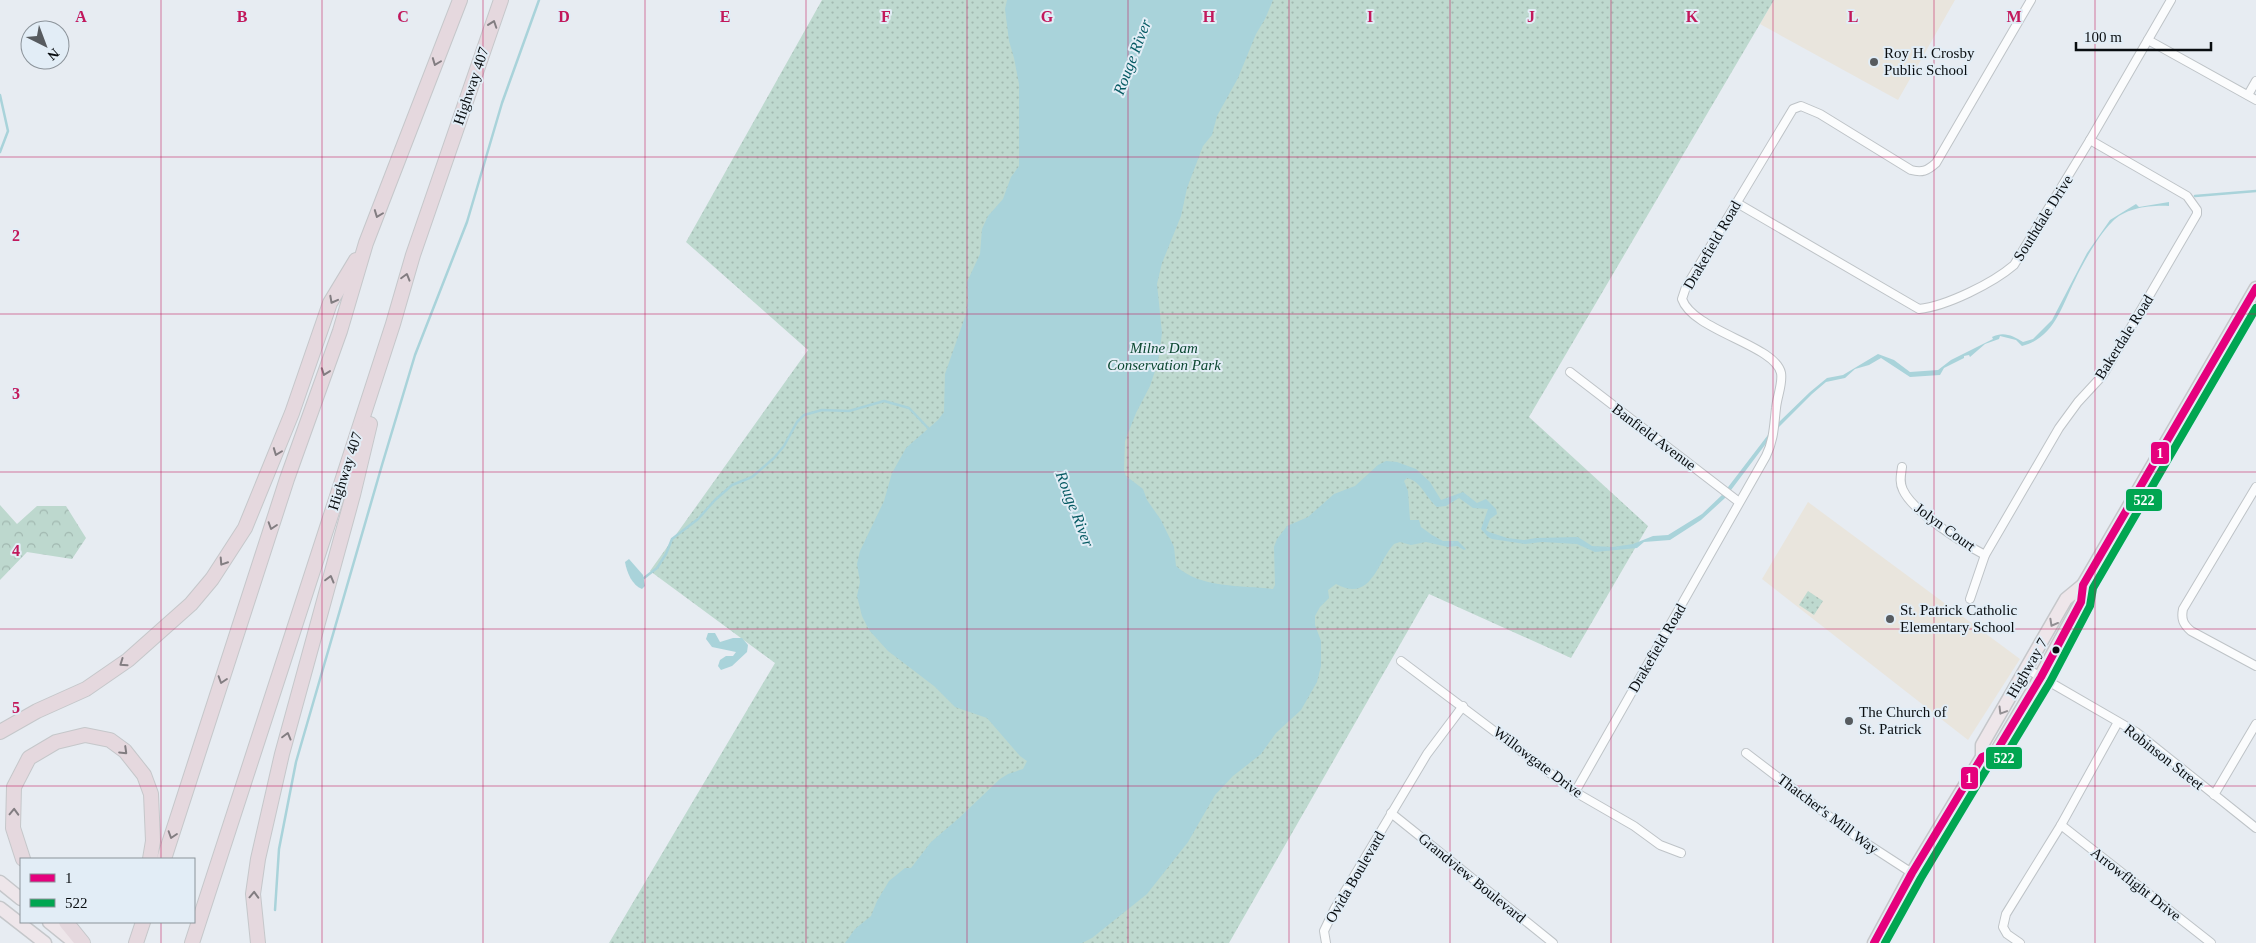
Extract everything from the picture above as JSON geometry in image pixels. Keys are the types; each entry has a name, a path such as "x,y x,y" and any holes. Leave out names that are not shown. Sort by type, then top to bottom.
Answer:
{"highway":[{"path":"164,858 286,479 340,331 366,243 460,0"},
{"name":"Highway 407","path":"192,943 393,324 412,255 501,0"},
{"path":"0,732 37,711 86,689 128,660 191,604 212,579 245,528 292,413 330,303 366,243"},
{"path":"258,943 253,894 258,859 282,754 352,495 393,324"},
{"path":"23,858 13,828 14,786 29,758 56,742 85,735 110,740 126,751 144,775 151,794 153,841 150,858"},
{"path":"67,923 83,943"},
{"path":"136,943 142,924"}],"main road":[{"name":"Highway 7","path":"1874,943 1912,873 1982,757 1982,745 2066,599 2083,585 2256,288"},
{"name":"Highway 7","path":"1982,757 1996,752 2041,677 2081,602 2083,585"},
{"path":"0,882 20,898"},
{"path":"0,908 45,943"},
{"path":"50,923 75,943"}],"street":[{"name":"Drakefield Road","path":"1575,792 1771,446 1781,372 1774,362 1765,356 1696,317 1684,306 1682,299 1736,203 1782,124 1793,109 1801,106 1820,114 1911,170 1920,173 1928,169 1936,163 2031,0"},
{"name":"Southdale Drive","path":"1736,203 1919,309 1936,308 2001,276 2014,264 2090,140 2171,0"},
{"path":"2148,40 2256,100"},
{"path":"2248,95 2256,81"},
{"name":"Bakerdale Road","path":"1970,599 1985,555 2059,428 2078,402 2103,375 2198,214 2187,196 2090,140"},
{"name":"Banfield Avenue","path":"1570,372 1740,502"},
{"name":"Jolyn Court","path":"1902,467 1900,481 1910,501 1962,543 1985,555"},
{"path":"2256,487 2183,609 2182,617 2185,625 2191,630 2256,666"},
{"name":"Willowgate Drive","path":"1401,661 1575,792 1634,826 1660,845 1681,853"},
{"path":"2027,669 2041,677"},
{"name":"Robinson Street","path":"2041,677 2136,732 2256,828"},
{"name":"Ovida Boulevard","path":"1326,943 1324,932 1335,908 1427,754 1463,706"},
{"path":"2020,943 2007,934 2003,927 2006,914 2061,825 2118,722"},
{"path":"2214,795 2256,724"},
{"name":"Thatcher's Mill Way","path":"1746,753 1855,836 1912,873"},
{"name":"Grandview Boulevard","path":"1391,813 1553,943"},
{"name":"Arrowflight Drive","path":"2061,825 2211,943"}],"shaded area":[{"name":"Roy H. Crosby Public School","path":"1774,0 1955,0 1898,100 1760,24"},
{"name":"St. Patrick Catholic Elementary School","path":"1808,502 2020,659 1968,740 1762,579"}],"green space":[{"name":"Milne Dam Conservation Park","path":"822,0 1774,0 1529,417 1648,526 1571,658 1429,594 1229,943 609,943 775,663 650,571 808,350 686,242"},
{"path":"0,505 17,524 37,506 66,506 86,538 72,559 27,552 0,580"},
{"path":"1808,591 1823,601 1814,615 1799,605"}],"water":[{"name":"Rouge River","path":"1007,0 1273,0 1256,34 1238,78 1217,116 1212,135 1203,146 1187,188 1181,216 1162,263 1157,284 1162,333 1158,362 1150,386 1136,413 1125,441 1124,471 1126,476 1143,489 1147,500 1161,520 1174,547 1176,566 1197,579 1222,585 1273,589 1275,585 1274,547 1277,539 1287,526 1308,517 1334,494 1355,486 1378,465 1386,461 1397,462 1416,469 1430,482 1441,500 1463,492 1477,503 1486,499 1496,509 1497,514 1490,519 1486,530 1507,538 1524,540 1578,537 1592,546 1613,547 1633,544 1653,536 1668,535 1702,514 1722,495 1774,427 1827,378 1843,375 1878,354 1894,360 1910,372 1938,370 1951,360 1993,339 1992,337 1996,335 2008,335 2023,342 2033,339 2052,320 2087,253 2110,220 2136,204 2139,207 2169,202 2169,206 2138,208 2124,213 2112,222 2101,235 2078,273 2056,320 2042,336 2033,342 2022,346 2016,340 2000,336 1999,339 1985,344 1970,357 1969,355 1964,356 1964,358 1944,368 1940,375 1910,377 1881,358 1869,365 1855,369 1845,378 1826,382 1777,429 1725,498 1701,520 1670,540 1644,542 1637,548 1595,552 1577,544 1542,542 1525,544 1492,539 1481,529 1488,509 1473,508 1459,498 1446,506 1437,507 1420,486 1407,478 1404,481 1408,491 1410,520 1419,520 1421,527 1432,535 1443,541 1458,541 1466,549 1426,542 1411,545 1400,542 1394,544 1365,585 1357,589 1348,589 1336,584 1328,590 1329,598 1320,607 1315,616 1315,625 1321,641 1321,666 1317,682 1301,710 1276,733 1261,754 1233,776 1215,795 1188,842 1147,894 1092,938 1082,943 845,943 855,929 871,916 877,901 889,881 905,868 911,868 931,842 1000,779 1023,769 1027,761 1020,756 987,718 955,707 934,686 888,651 869,630 862,616 857,596 860,582 857,564 860,551 884,501 892,473 906,448 938,420 944,412 945,374 966,314 968,300 967,282 980,254 982,229 988,216 1003,199 1011,177 1019,166 1019,84 1009,41 1005,9"},
{"path":"629,559 643,575 645,586 642,589 635,585 629,574 625,562"},
{"path":"708,633 715,633 720,642 733,638 742,638 748,645 747,652 732,666 721,670 718,666 720,660 726,656 733,656 736,652 712,647 706,639"}],"waterway":[{"path":"275,910 279,849 296,762 382,465 415,355 467,222 502,103 539,0"},
{"path":"0,95 8,131 0,152"},
{"path":"2195,196 2256,191"},
{"path":"644,578 657,568 666,554 672,539 698,519 732,485 752,477 774,458 784,446 797,422 804,415 822,410 849,411 884,401 909,408 929,429"}],"transit line":[{"name":"1","path":"1874,943 1912,873 1982,757 1996,752 2041,677 2081,602 2083,585 2256,288"},
{"name":"522","path":"1885,943 1921,878 1989,765 2004,758 2050,682 2090,606 2093,588 2256,308"}],"place":[{"name":"Roy H. Crosby Public School","path":"1874,62"},
{"name":"St. Patrick Catholic Elementary School","path":"1890,619"},
{"name":"The Church of St. Patrick","path":"1849,721"}]}
